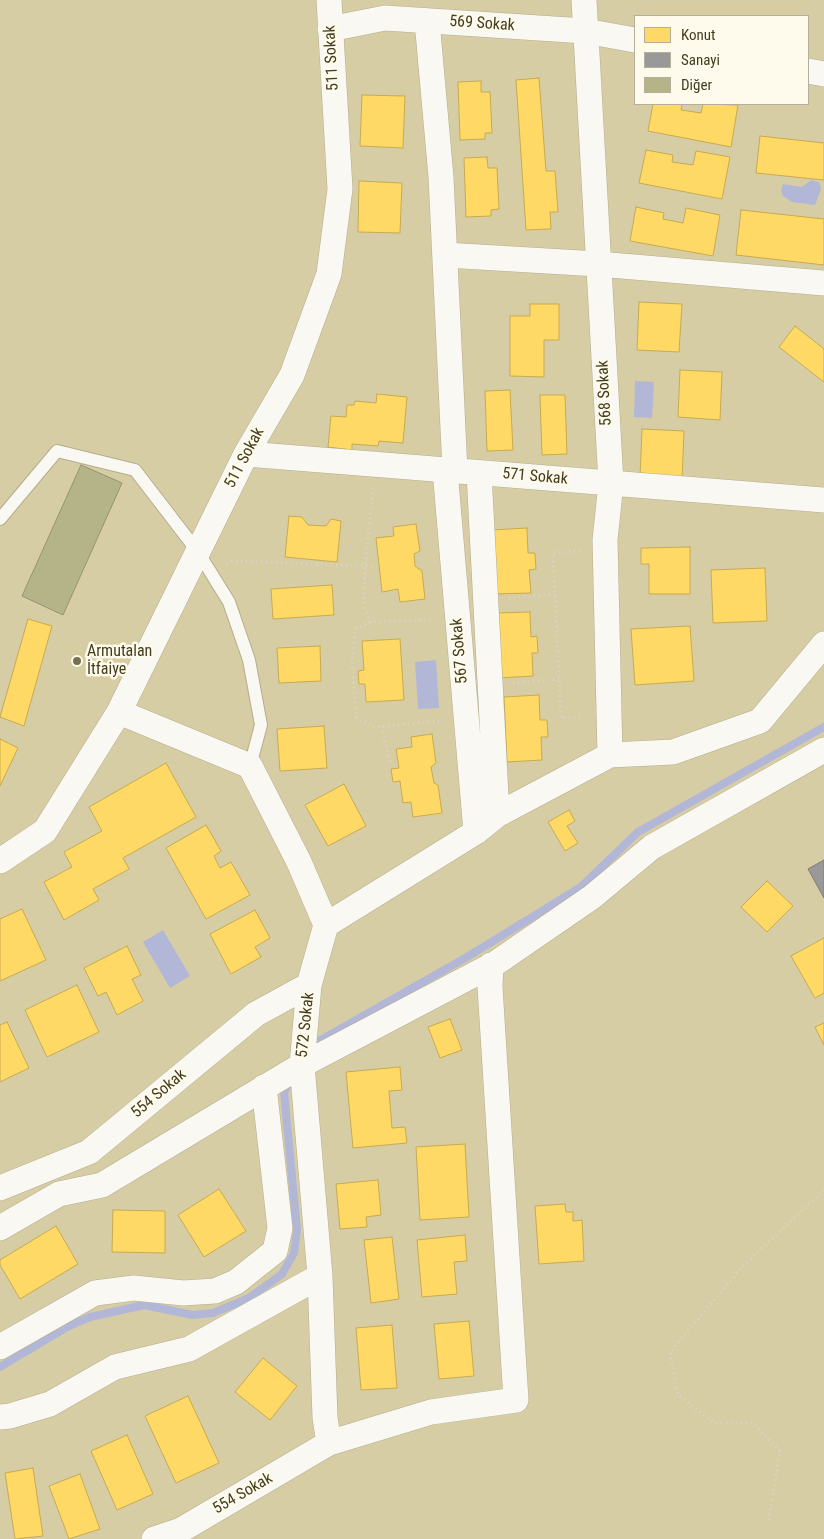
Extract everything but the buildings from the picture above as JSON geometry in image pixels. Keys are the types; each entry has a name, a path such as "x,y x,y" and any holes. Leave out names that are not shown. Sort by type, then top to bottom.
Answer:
{"street":[{"name":"511 Sokak","path":"0,862 46,831 119,712 246,454 292,375 328,274 340,189 329,0"},
{"name":"568 Sokak","path":"584,0 611,483 606,549 610,755"},
{"name":"569 Sokak","path":"330,29 385,18 585,31 634,40"},
{"path":"428,21 442,176 445,254 460,471"},
{"path":"809,71 824,74"},
{"path":"445,254 598,264 824,283"},
{"name":"571 Sokak","path":"246,454 824,500"},
{"name":"567 Sokak","path":"460,471 486,600 496,815"},
{"name":"567 Sokak","path":"460,471 476,832"},
{"path":"119,712 250,766 299,862 326,925 476,832 496,815 610,755 673,752 760,721 824,644"},
{"path":"0,1228 59,1194 102,1185 302,1065 491,965 592,898 652,848 824,750"},
{"name":"572 Sokak","path":"326,925 310,985 302,1065 320,1276 325,1418 329,1443"},
{"name":"554 Sokak","path":"154,1539 181,1530 329,1443 431,1412 516,1400 491,997 491,965"},
{"name":"554 Sokak","path":"0,1188 88,1152 256,1014 310,985"},
{"path":"0,1347 96,1293 134,1288 183,1293 215,1291 236,1282 275,1251 280,1228 264,1087"},
{"path":"0,1417 10,1416 50,1404 115,1367 189,1349 320,1276"}],"lane":[{"path":"0,519 57,451 135,470 198,552 229,602 249,660 261,725 250,766"}],"path":[{"path":"370,622 364,606 365,567 376,464"},
{"path":"606,549 553,553 561,718 609,715"},
{"path":"213,575 232,561 374,566"},
{"path":"486,600 555,594"},
{"path":"436,620 370,622 355,629 352,666 357,719 374,727 446,721"},
{"path":"490,685 559,679"},
{"path":"382,726 390,764"},
{"path":"769,1520 780,1451 753,1423 714,1424 678,1395 670,1352 742,1268 824,1190"}],"water":[{"path":"811,180 819,182 821,189 815,205 792,202 783,196 781,190 783,184 802,187"},
{"path":"635,381 654,382 652,418 634,417"},
{"path":"436,660 439,708 418,709 415,662"},
{"path":"163,930 190,976 170,988 143,942"}],"waterway":[{"path":"312,1050 319,1041 467,957 581,887 638,832 824,727"},
{"path":"0,1367 67,1327 90,1317 144,1305 193,1315 213,1313 249,1298 282,1274 294,1253 297,1230 284,1092 290,1082"}],"place":[{"name":"Armutalan İtfaiye","path":"77,661"}]}
